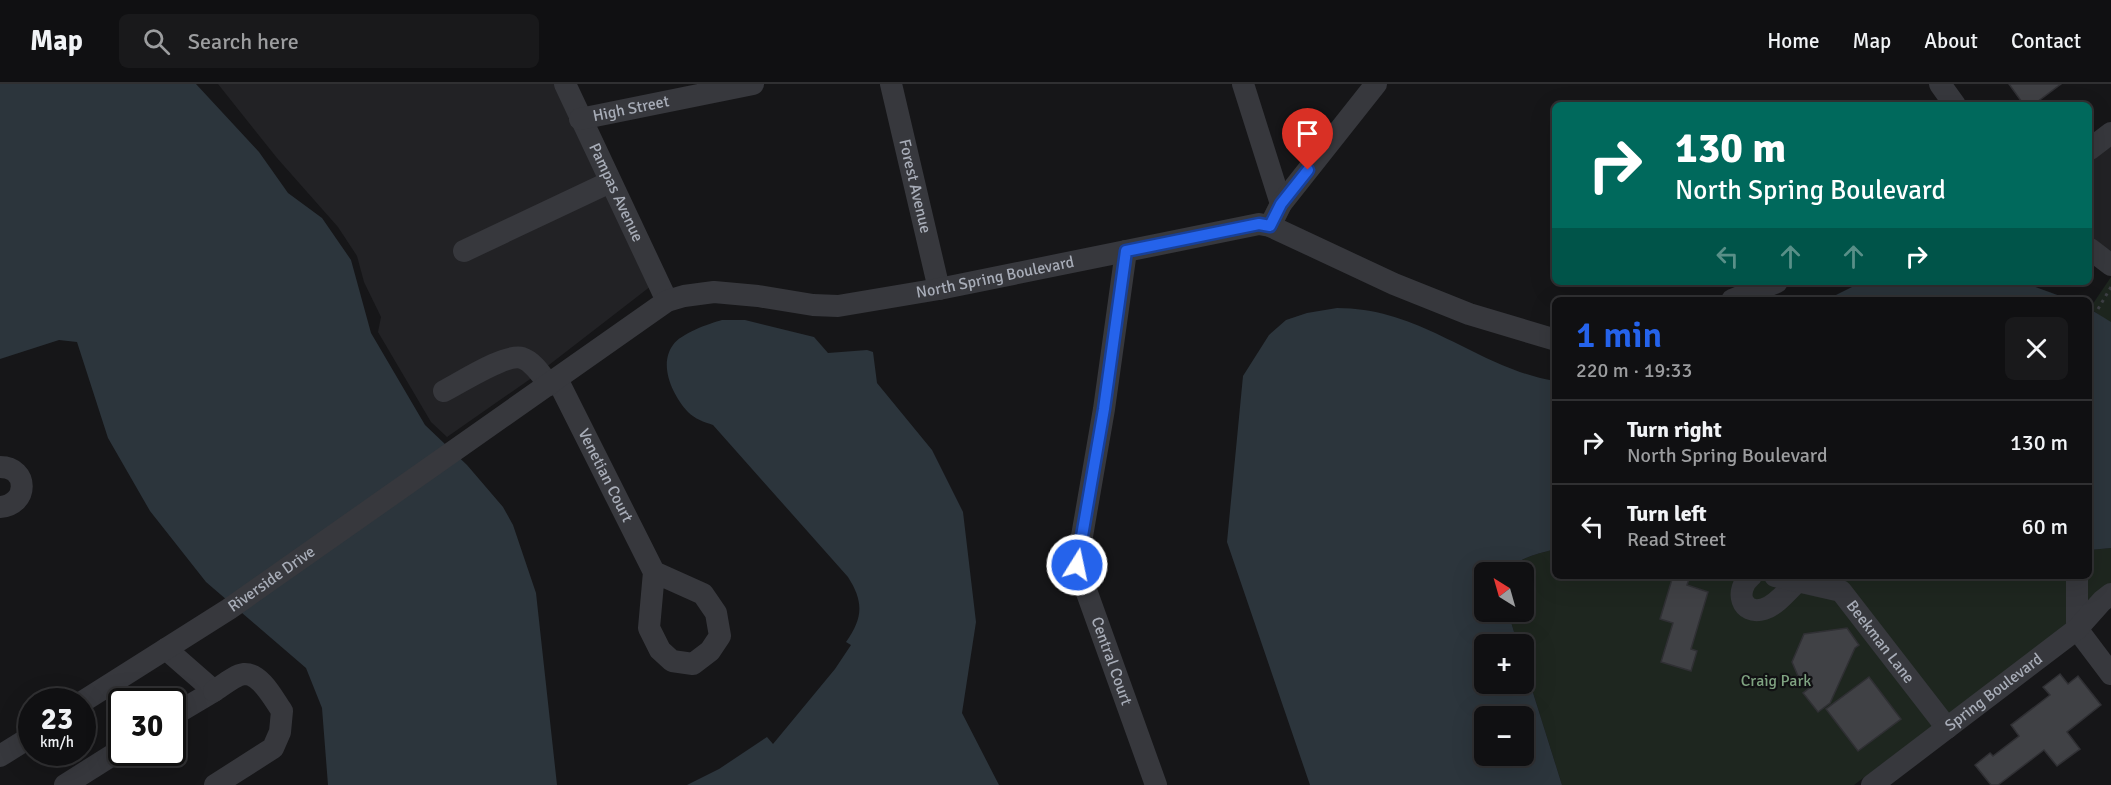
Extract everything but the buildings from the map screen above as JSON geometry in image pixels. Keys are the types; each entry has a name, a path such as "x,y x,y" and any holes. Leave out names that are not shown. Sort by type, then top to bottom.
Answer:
{"street":[{"name":"Pampas Avenue","path":"565,84 667,301"},
{"name":"High Street","path":"580,119 753,84"},
{"name":"Forest Avenue","path":"891,84 939,289"},
{"path":"1243,84 1281,204"},
{"path":"1270,226 1281,204 1376,84"},
{"path":"1940,84 1954,102"},
{"path":"2092,147 2111,133"},
{"path":"464,251 610,182"},
{"name":"North Spring Boulevard","path":"458,448 667,301 684,296 714,292 813,305 838,306 939,289 1259,224 1270,226 1394,284 1469,314 1552,339"},
{"name":"Central Court","path":"1126,251 1104,409 1077,565 1156,785"},
{"path":"2092,251 2111,265"},
{"path":"1740,297 1770,285"},
{"name":"Venetian Court","path":"444,391 508,359 515,358 522,358 553,382 654,572"},
{"name":"Riverside Drive","path":"96,693 229,609 458,448"},
{"path":"0,466 11,468 16,472 22,484 19,498 8,506 0,507"},
{"path":"1749,579 1740,593 1748,607 1756,610 1767,609 1798,581"},
{"name":"Beekman Lane","path":"1789,579 1841,591 1947,728"},
{"path":"2077,579 2078,629 2111,674"},
{"name":"Spring Boulevard","path":"1882,782 1947,728 2078,629 2111,594"},
{"path":"166,649 214,691"},
{"path":"186,708 244,674 253,676 263,684 282,711 280,732 273,748 215,785"},
{"path":"0,756 18,745"},
{"path":"65,785 108,758"}],"path":[{"path":"2098,309 2111,287"}],"shaded area":[{"path":"0,84 196,84 259,152 288,193 322,218 351,260 371,333 425,425 467,465 503,507 513,525 536,593 557,785 328,785 322,708 306,668 206,582 150,511 108,438 77,342 59,340 0,359"},
{"path":"218,84 556,84 651,286 536,375 447,437 431,422 378,332 381,317 364,282 357,256 338,227 277,158"},
{"path":"2111,145 2111,254 2092,239 2092,159"},
{"path":"1856,285 2030,285 2063,297 1832,297"},
{"path":"1337,308 1368,311 1423,328 1500,364 1552,380 1552,550 1518,562 1474,562 1474,622 1511,622 1515,634 1474,634 1474,694 1533,694 1562,785 1310,785 1227,542 1243,376 1269,335 1286,320 1307,313"},
{"path":"2092,310 2111,322 2111,548 2092,550"},
{"path":"722,320 745,320 814,337 828,353 867,350 873,352 877,383 932,450 963,512 976,622 962,713 999,785 687,785 719,769 767,737 773,744 835,669 851,645 846,642 856,625 859,610 857,594 848,577 713,425 691,414 677,398 667,371 669,353 673,345 688,333"}],"green space":[{"path":"2111,277 2111,324 2092,310 2092,305"},
{"name":"Craig Park","path":"2111,548 2111,589 2067,625 1854,785 1562,785 1533,694 1534,634 1515,634 1511,622 1534,622 1534,562 1518,562 1552,550 1552,579 2092,579 2092,550"}],"route":[{"path":"1077,565 1104,409 1126,251 1259,224 1270,226 1281,204 1308,170"}]}
